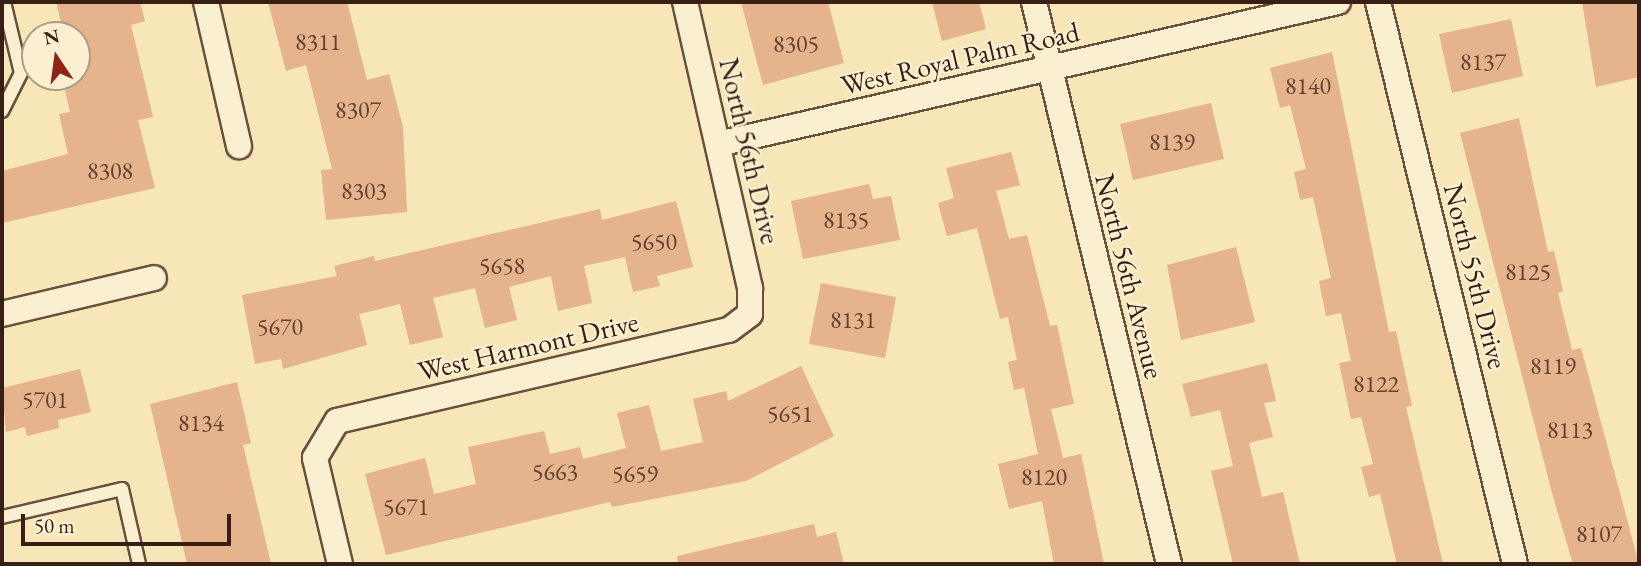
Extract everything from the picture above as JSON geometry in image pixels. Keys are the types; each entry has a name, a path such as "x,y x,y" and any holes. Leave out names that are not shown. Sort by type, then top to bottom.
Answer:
{"street":[{"path":"206,2 239,146"},
{"name":"North 56th Drive","path":"685,2 750,288 750,314"},
{"name":"North 56th Avenue","path":"1034,2 1169,564"},
{"name":"West Royal Palm Road","path":"718,144 1338,2"},
{"name":"North 55th Drive","path":"1378,2 1515,564"},
{"path":"2,314 154,278"},
{"name":"West Harmont Drive","path":"340,564 315,458 322,438 337,421 729,330 750,314"}],"lane":[{"path":"2,111 21,73 4,2"},
{"path":"2,517 122,489 139,564"}],"building":[{"path":"56,2 140,2 145,21 131,25 153,117 138,120 155,188 2,223 2,171 68,154 59,114 70,112 65,91 91,91 91,21 61,21"},
{"path":"268,2 347,2 367,80 389,74 403,127 407,212 326,220 321,170 332,169 306,65 286,71"},
{"path":"741,2 828,2 844,63 763,85"},
{"path":"932,2 979,2 986,29 942,41"},
{"path":"1582,2 1639,2 1639,77 1596,87"},
{"path":"1511,19 1523,76 1452,93 1439,34"},
{"path":"1332,52 1389,332 1396,331 1412,406 1406,407 1443,564 1397,564 1380,494 1369,497 1361,467 1373,464 1361,417 1351,419 1339,363 1351,361 1341,313 1326,316 1319,281 1331,278 1313,197 1300,200 1294,172 1306,169 1290,105 1280,108 1270,68"},
{"path":"1211,103 1224,159 1133,180 1120,124"},
{"path":"1519,118 1548,252 1554,251 1563,291 1558,293 1572,350 1581,348 1639,564 1573,564 1552,493 1460,133"},
{"path":"1011,152 1020,185 996,191 1009,239 1027,235 1050,326 1057,325 1074,404 1051,409 1063,458 1081,454 1104,564 1054,564 1042,501 1009,509 998,464 1038,454 1024,388 1014,390 1008,362 1017,360 1008,317 1000,319 977,228 947,236 938,203 954,198 946,168"},
{"path":"869,184 873,199 891,196 900,240 803,259 791,201"},
{"path":"676,201 693,267 657,276 660,286 633,292 625,257 584,266 592,303 558,311 551,276 509,287 517,320 485,328 475,288 433,298 443,337 410,345 400,304 359,314 367,345 283,369 281,359 255,364 242,295 337,276 334,266 374,256 375,261 600,209 602,220"},
{"path":"1236,247 1255,322 1181,340 1167,265"},
{"path":"821,283 896,297 885,358 809,344"},
{"path":"1267,363 1276,401 1264,403 1273,437 1249,443 1262,497 1283,492 1300,564 1233,564 1211,471 1233,466 1220,410 1191,417 1182,384"},
{"path":"801,366 834,436 746,481 612,507 610,502 386,555 365,474 425,458 434,494 476,484 468,447 544,431 550,454 580,447 583,459 626,448 617,413 649,405 661,451 703,442 693,399 726,391 728,401"},
{"path":"80,369 91,412 58,420 59,428 27,436 25,427 6,432 2,388"},
{"path":"237,382 251,443 243,445 271,564 187,564 150,404"},
{"path":"814,524 817,537 836,532 844,564 678,564 677,556"}]}
